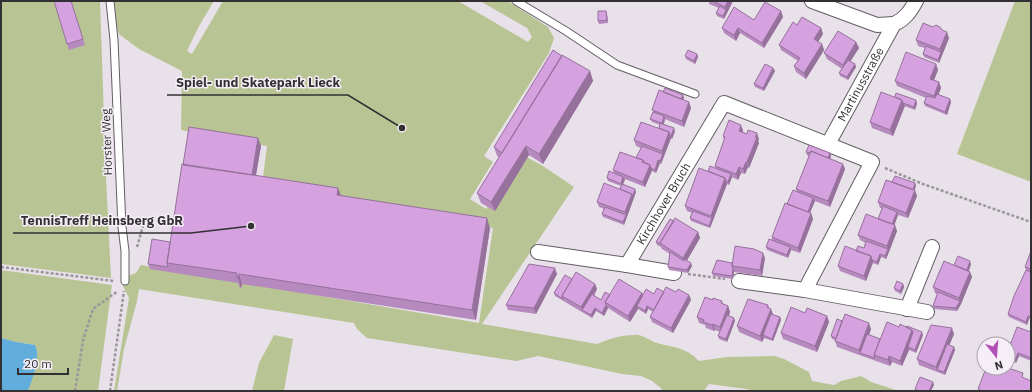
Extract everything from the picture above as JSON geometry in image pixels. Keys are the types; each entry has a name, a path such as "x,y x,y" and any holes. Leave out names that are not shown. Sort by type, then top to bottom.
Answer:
{"street":[{"path":"812,1 877,25 894,24"},
{"name":"Martinusstraße","path":"828,144 894,24 903,20 916,1"},
{"name":"Kirchhover Bruch","path":"627,265 724,103 828,144"},
{"path":"805,290 872,162 828,144"},
{"path":"907,309 932,247"},
{"path":"538,252 674,272"},
{"path":"739,281 805,290 927,312"}],"lane":[{"name":"Horster Weg","path":"110,1 114,40 124,251 124,284"},
{"path":"516,1 566,31 617,65 695,94"}],"path":[{"path":"872,162 923,184 1031,222"},
{"path":"124,251 136,252 145,219"},
{"path":"1,267 124,284"},
{"path":"674,272 739,281"},
{"path":"75,391 83,340 93,309 124,284"},
{"path":"110,391 124,284"}],"green space":[{"path":"1,1 100,1 111,278 1,264"},
{"path":"112,1 214,1 199,26 187,51 192,54 223,1 458,1 528,42 532,37 527,28 480,1 508,1 548,27 554,38 549,53 484,156 493,162 470,199 486,209 521,154 543,166 574,187 482,324 597,344 629,335 639,335 654,342 683,350 694,356 699,361 727,357 774,356 784,359 809,372 812,381 834,385 841,381 861,376 871,382 899,391 756,391 709,384 704,391 662,391 661,388 652,381 641,376 622,374 538,356 516,361 367,338 357,329 354,323 139,289 124,349 117,391 114,391 129,298 123,286 124,277 136,273 141,265 479,323 493,228 363,206 262,185 267,146 181,130 182,71 139,49 119,34"},
{"path":"1015,1 1031,1 1031,182 957,154"},
{"path":"1,270 112,285 98,391 28,391 37,361 35,345 1,338"},
{"path":"274,335 293,339 284,391 252,391 259,363"}],"water":[{"path":"1,338 35,345 37,350 37,362 28,391 1,391"}],"building":[{"path":"54,1 71,1 83,39 67,44"},
{"path":"713,1 728,1 725,7"},
{"path":"765,2 781,11 762,43 738,28 734,35 722,28 734,7 754,20"},
{"path":"720,6 726,10 723,16 716,13"},
{"path":"598,11 606,11 607,20 598,21"},
{"path":"802,17 821,28 814,39 822,44 804,73 794,66 800,58 779,45 793,22 797,25"},
{"path":"923,23 933,27 936,25 947,32 940,49 916,40"},
{"path":"838,31 856,42 843,65 824,53"},
{"path":"926,46 941,52 938,60 923,54"},
{"path":"553,50 562,56 502,153 494,147"},
{"path":"688,50 697,54 694,61 685,56"},
{"path":"906,52 936,64 930,79 939,82 934,96 895,81"},
{"path":"562,55 590,71 539,154 526,146 491,202 477,193"},
{"path":"848,60 855,64 847,77 839,73"},
{"path":"765,64 773,68 763,88 754,84"},
{"path":"665,88 683,95 681,99 663,92"},
{"path":"659,90 689,102 682,121 652,110"},
{"path":"881,92 902,100 890,130 870,122"},
{"path":"896,93 916,100 914,107 903,103 902,100 895,97"},
{"path":"937,94 950,99 945,112 924,103 927,96 935,98"},
{"path":"653,112 664,116 662,123 650,119"},
{"path":"729,120 741,125 739,131 747,134 748,130 757,133 755,137 757,137 747,162 743,169 739,167 736,174 715,166"},
{"path":"641,122 669,132 662,151 634,140"},
{"path":"660,123 674,128 671,136 669,132 659,128"},
{"path":"189,127 258,138 252,175 183,165"},
{"path":"809,145 830,153 828,158 811,151 810,153 806,152"},
{"path":"642,146 663,154 660,161 658,160 655,170 643,160 636,158"},
{"path":"811,151 843,164 828,201 796,189"},
{"path":"620,152 643,160 642,162 650,165 643,182 613,170"},
{"path":"182,164 338,188 337,195 487,218 472,310 239,274 237,278 237,273 167,263"},
{"path":"710,166 731,174 728,182 725,178 708,171"},
{"path":"699,168 725,178 711,216 685,206"},
{"path":"609,171 623,177 621,184 607,178"},
{"path":"895,176 915,183 913,190 892,182"},
{"path":"886,180 915,190 906,213 878,202"},
{"path":"604,183 632,194 625,212 597,202"},
{"path":"622,184 635,189 633,196 632,194 620,189"},
{"path":"793,190 813,198 808,212 787,204"},
{"path":"785,203 811,213 798,248 772,237"},
{"path":"883,206 897,212 892,224 878,219"},
{"path":"605,207 626,215 623,222 602,214"},
{"path":"693,211 712,218 709,226 690,218"},
{"path":"866,214 895,225 887,246 858,235"},
{"path":"675,218 698,232 683,258 660,243"},
{"path":"670,219 674,221 660,244 656,242"},
{"path":"152,239 170,242 167,263 168,267 148,264"},
{"path":"769,239 790,247 787,255 766,247"},
{"path":"866,241 888,249 885,256 880,254 877,262 872,260 871,256 856,251 858,246 864,248"},
{"path":"735,246 754,249 763,253 760,270 732,266"},
{"path":"845,246 871,256 864,276 838,266"},
{"path":"1031,251 1031,269 1025,267"},
{"path":"670,252 684,261 684,259 691,263 687,270 668,267"},
{"path":"958,256 970,261 967,270 954,265"},
{"path":"717,260 732,263 732,276 712,273"},
{"path":"944,261 970,272 959,298 933,287"},
{"path":"529,264 555,268 534,308 506,305"},
{"path":"1026,270 1031,272 1031,317 1028,316 1026,322 1008,314 1014,296"},
{"path":"576,272 595,284 581,307 562,296"},
{"path":"565,275 572,279 562,296 563,299 554,293"},
{"path":"619,279 642,293 628,316 605,302"},
{"path":"897,281 903,284 900,291 894,288"},
{"path":"666,287 676,292 678,289 689,295 671,328 650,317"},
{"path":"657,288 664,292 654,310 647,306 645,311 637,306 646,289 654,294"},
{"path":"605,292 610,295 605,302 606,305 602,313 595,308 591,315 582,310 592,294 601,300"},
{"path":"938,292 960,301 956,308 933,306"},
{"path":"705,297 722,301 721,303 728,306 720,327 703,322 704,320 697,317"},
{"path":"748,299 768,305 767,307 771,309 760,336 737,326"},
{"path":"791,307 805,313 807,308 827,316 815,346 781,333"},
{"path":"771,314 780,317 772,339 763,335"},
{"path":"845,314 869,323 859,350 835,341"},
{"path":"727,315 734,318 726,339 718,336"},
{"path":"837,319 842,321 836,338 831,336"},
{"path":"887,322 899,327 900,324 912,330 900,361 889,356 888,360 874,355"},
{"path":"931,325 952,328 936,367 917,359"},
{"path":"907,326 922,332 915,350 908,347 913,332 906,327"},
{"path":"1017,327 1031,332 1031,358 1018,353 1016,358 1016,336 1014,336"},
{"path":"867,334 880,339 874,355 875,358 860,353"},
{"path":"947,344 954,347 944,372 937,370"},
{"path":"1016,371 1023,373 1022,377 1031,381 1031,391 983,391 978,389 983,376 1016,376"},
{"path":"920,377 933,382 929,391 919,391 915,389"}],"place":[{"name":"Spiel- und Skatepark Lieck","path":"402,128"},
{"name":"TennisTreff Heinsberg GbR","path":"251,226"}]}
